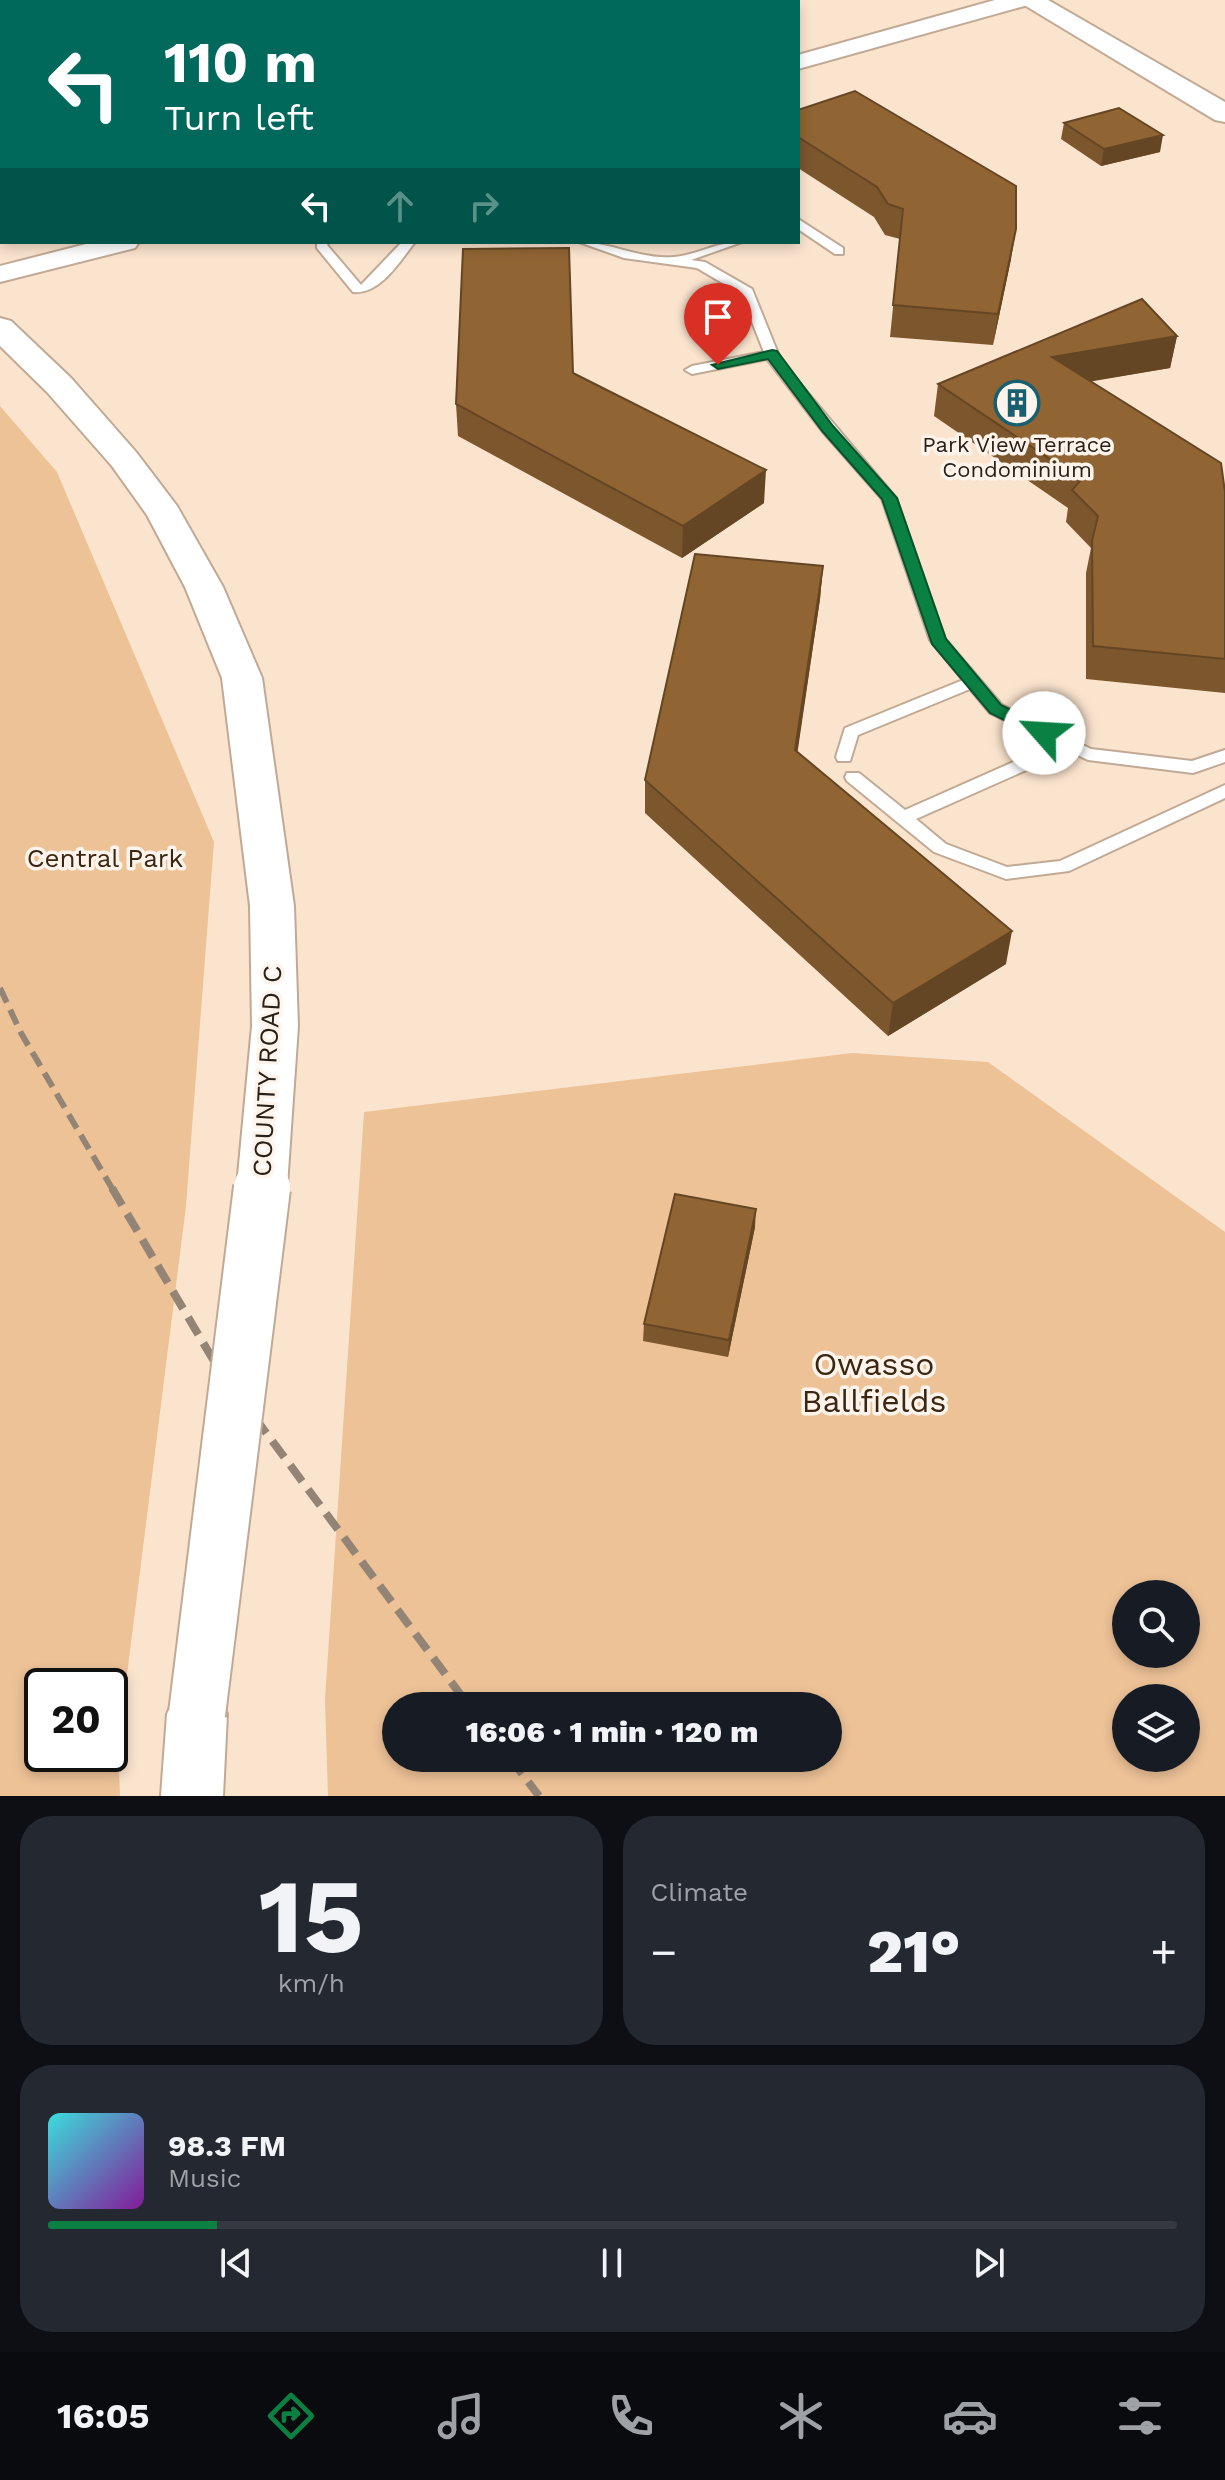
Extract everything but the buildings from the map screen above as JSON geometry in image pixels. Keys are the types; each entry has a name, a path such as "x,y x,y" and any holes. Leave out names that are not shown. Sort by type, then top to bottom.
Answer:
{"main road":[{"path":"1029,0 1225,114"},
{"name":"COUNTY ROAD C","path":"0,328 105,438 164,514 204,587 242,678 272,906 275,1026 262,1186 197,1714 192,1796"}],"street":[{"path":"800,61 1020,0"},
{"path":"0,274 118,244"}],"lane":[{"path":"800,224 839,251"},
{"path":"322,244 358,289 369,287 407,244"},
{"path":"592,244 624,254 700,265 747,292 772,354 828,429 889,498 938,640 996,709 1088,754 1193,767 1225,756"},
{"path":"675,261 730,244"},
{"path":"692,370 772,354"},
{"path":"844,757 851,732 973,682"},
{"path":"904,818 1068,745"},
{"path":"853,777 940,848 1006,873 1063,867 1225,791"}],"green space":[{"name":"Central Park","path":"0,406 57,472 214,842 186,1206 128,1668 24,1668 24,1772 119,1772 120,1796 0,1796"},
{"name":"Owasso Ballfields","path":"852,1053 988,1062 1225,1232 1225,1796 328,1796 325,1699 364,1112"}],"railway":[{"path":"0,988 21,1033 113,1190"},
{"path":"112,1188 218,1368 459,1692"},
{"path":"521,1772 539,1796"}],"place":[{"name":"Park View Terrace Condominium","path":"1017,403"}],"route":[{"path":"718,365 772,354 828,429 889,498 938,640 996,709 1044,733"}]}
